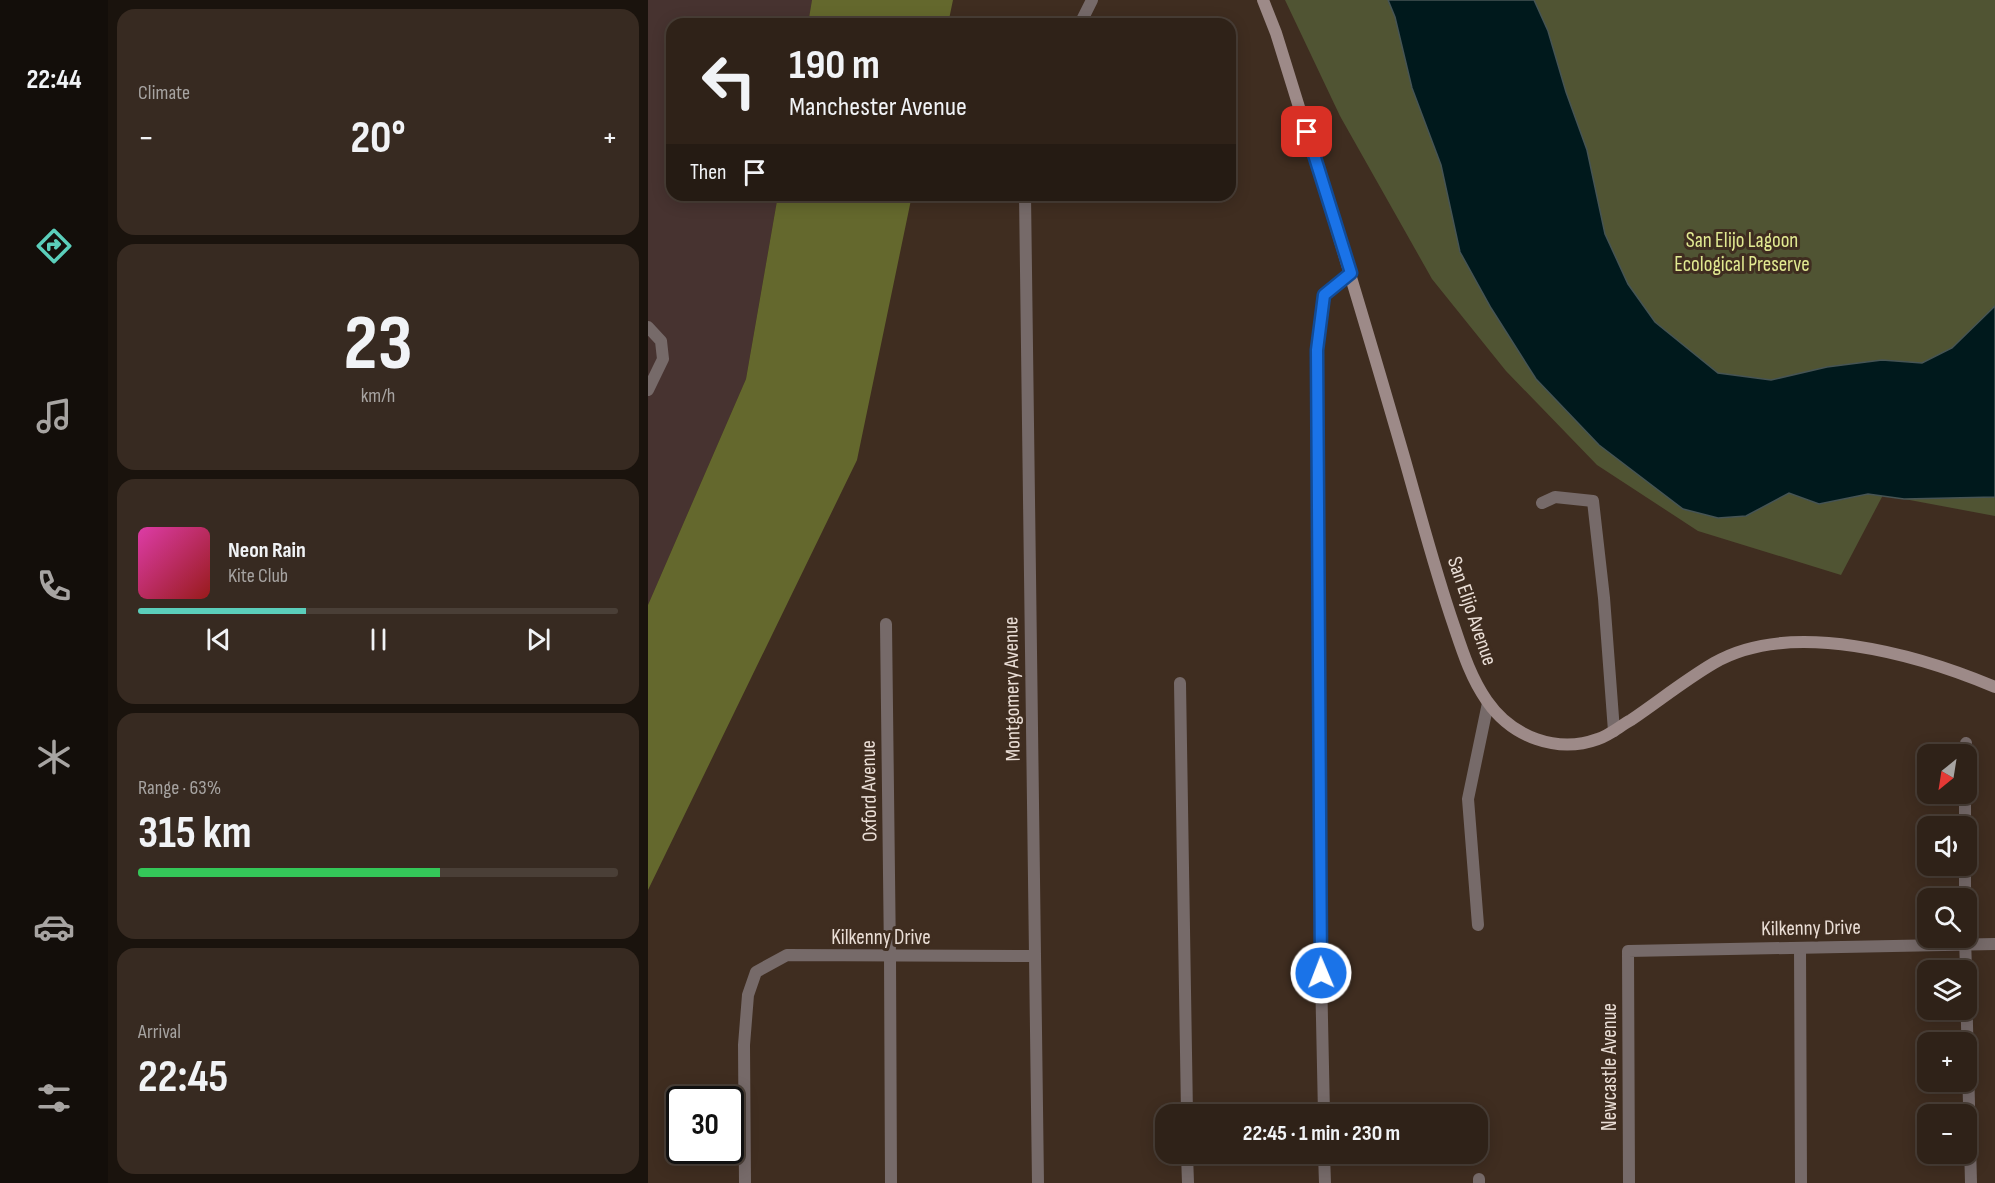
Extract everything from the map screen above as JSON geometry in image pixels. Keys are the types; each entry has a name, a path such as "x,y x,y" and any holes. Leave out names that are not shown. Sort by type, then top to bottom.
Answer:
{"main road":[{"name":"San Elijo Avenue","path":"1263,0 1276,33 1351,273 1444,597 1469,670 1488,703 1515,728 1540,741 1565,744 1600,739 1718,661 1736,653 1785,643 1835,643 1896,654 1995,687"}],"street":[{"path":"1083,18 1092,0"},
{"name":"Montgomery Avenue","path":"1025,201 1038,1183"},
{"path":"1324,1104 1320,925 1317,350 1324,295 1351,273"},
{"path":"648,327 661,341 663,359 648,390"},
{"path":"1542,503 1555,497 1593,501 1604,598 1614,731"},
{"name":"Oxford Avenue","path":"886,624 891,1183"},
{"path":"1180,683 1187,1104"},
{"path":"1478,926 1468,800 1488,703"},
{"name":"Kilkenny Drive","path":"1977,942 1995,944"},
{"name":"Kilkenny Drive","path":"1628,951 1917,943"},
{"path":"1800,948 1801,1183"},
{"name":"Newcastle Avenue","path":"1628,951 1629,1183"},
{"name":"Kilkenny Drive","path":"745,1183 744,1045 748,995 756,972 787,955 1035,956"},
{"path":"1967,1020 1971,1183"},
{"path":"1188,1164 1188,1183"},
{"path":"1324,1164 1325,1183"}],"shaded area":[{"path":"648,0 812,0 809,18 666,18 666,201 777,201 746,379 648,605"}],"green space":[{"path":"812,0 953,0 949,18 809,18"},
{"name":"San Elijo Lagoon Ecological Preserve","path":"1285,0 1995,0 1995,516 1883,495 1841,575 1698,531 1597,465 1506,371 1432,279 1340,116"},
{"path":"777,201 911,201 857,460 648,890 648,605 746,379"}],"water":[{"path":"1388,0 1534,0 1548,31 1566,92 1587,150 1605,234 1628,284 1655,322 1718,373 1771,380 1827,367 1882,360 1922,363 1952,348 1995,306 1995,497 1904,499 1868,494 1819,504 1789,493 1746,516 1718,518 1683,509 1599,445 1536,379 1491,308 1460,252 1441,165 1412,88 1395,17"}],"route":[{"path":"1307,132 1351,273 1324,295 1317,350 1321,973"}]}
